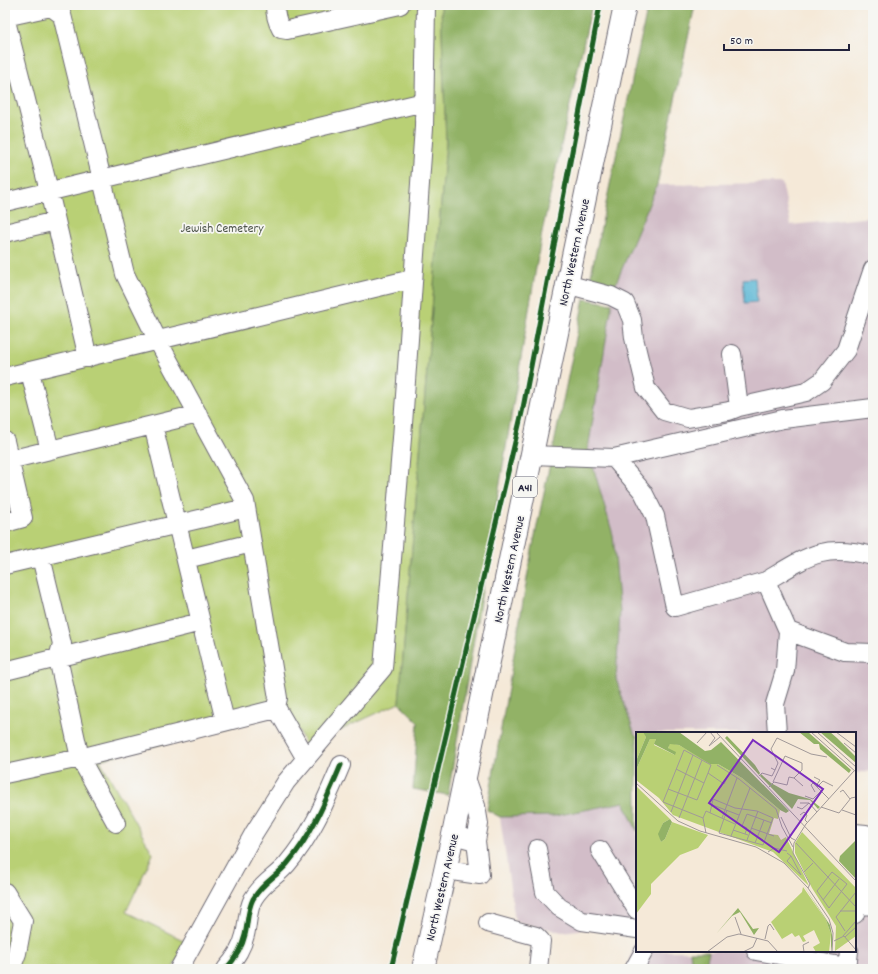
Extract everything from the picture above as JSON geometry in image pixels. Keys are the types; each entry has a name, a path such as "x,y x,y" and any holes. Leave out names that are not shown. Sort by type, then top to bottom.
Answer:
{"highway":[{"name":"North Western Avenue","path":"423,969 453,835 625,5"}],"street":[{"path":"275,5 275,16 278,24 281,29 286,30 400,5"},
{"path":"179,969 254,833 286,782 383,668 385,659 424,102 426,5"},
{"path":"88,358 49,191 5,17 51,7 62,15 101,179 126,274 158,341 245,501 278,698 276,707 306,759"},
{"path":"5,202 424,102"},
{"path":"5,232 56,221"},
{"path":"566,284 611,296 625,303 632,320 634,338 646,388 664,411 688,418 729,411 739,407 806,392 822,381 846,350 873,269"},
{"path":"5,377 412,279"},
{"path":"732,354 739,407"},
{"path":"30,372 50,450"},
{"path":"531,455 614,458 783,419 873,408"},
{"path":"9,460 198,414"},
{"path":"153,425 225,721"},
{"path":"5,441 23,518 5,523"},
{"path":"614,458 643,492 654,516 675,608 766,581 805,558 829,550 850,550 873,556"},
{"path":"5,565 246,508"},
{"path":"186,559 252,543"},
{"path":"41,557 62,644 58,658 80,758 116,823"},
{"path":"766,581 788,631 784,671 776,704 777,732"},
{"path":"5,671 201,622"},
{"path":"788,631 845,652 873,653"},
{"path":"5,774 80,758 272,710 276,707"},
{"path":"226,969 240,948 246,934 247,916 252,901 261,886 286,865 316,823 341,765"},
{"path":"445,870 480,875 476,842 479,824 476,806 465,775"},
{"path":"856,833 866,834 863,901"},
{"path":"453,835 476,842"},
{"path":"537,849 545,892 559,907 582,921 636,929"},
{"path":"600,850 636,908"},
{"path":"6,896 23,921 14,961 26,969"},
{"path":"488,924 536,936 541,941 538,969"},
{"path":"634,969 643,952"},
{"path":"764,952 848,962"}],"shaded area":[{"path":"782,183 791,225 873,217 873,771 856,773 856,732 636,732 636,735 634,734 616,679 620,612 613,535 588,449 614,288 657,185"},
{"path":"624,802 636,829 636,935 585,929 562,932 515,921 500,817 555,816"},
{"path":"856,883 873,883 873,969 705,969 709,952 856,952"},
{"path":"636,935 636,952 690,952 692,969 628,969"}],"green space":[{"name":"Jewish Cemetery","path":"5,5 441,5 446,143 399,703 306,746 289,711 100,760 153,854 126,912 187,942 172,969 5,969"},
{"path":"441,5 592,5 542,232 448,795 413,789 418,722 399,703 446,143"},
{"path":"648,5 695,5 657,185 614,288 590,279"},
{"path":"584,299 612,304 588,449 613,535 620,612 616,679 634,733 636,735 636,829 624,802 555,816 500,817 487,810 531,555"},
{"path":"690,952 709,952 705,969 692,969"}],"water":[{"path":"755,278 757,302 745,303 743,279"}],"cycle path":[{"path":"391,969 523,408 600,5"},
{"path":"226,969 240,949 244,940 253,899 261,888 283,869 304,841 318,817 341,765"}]}
